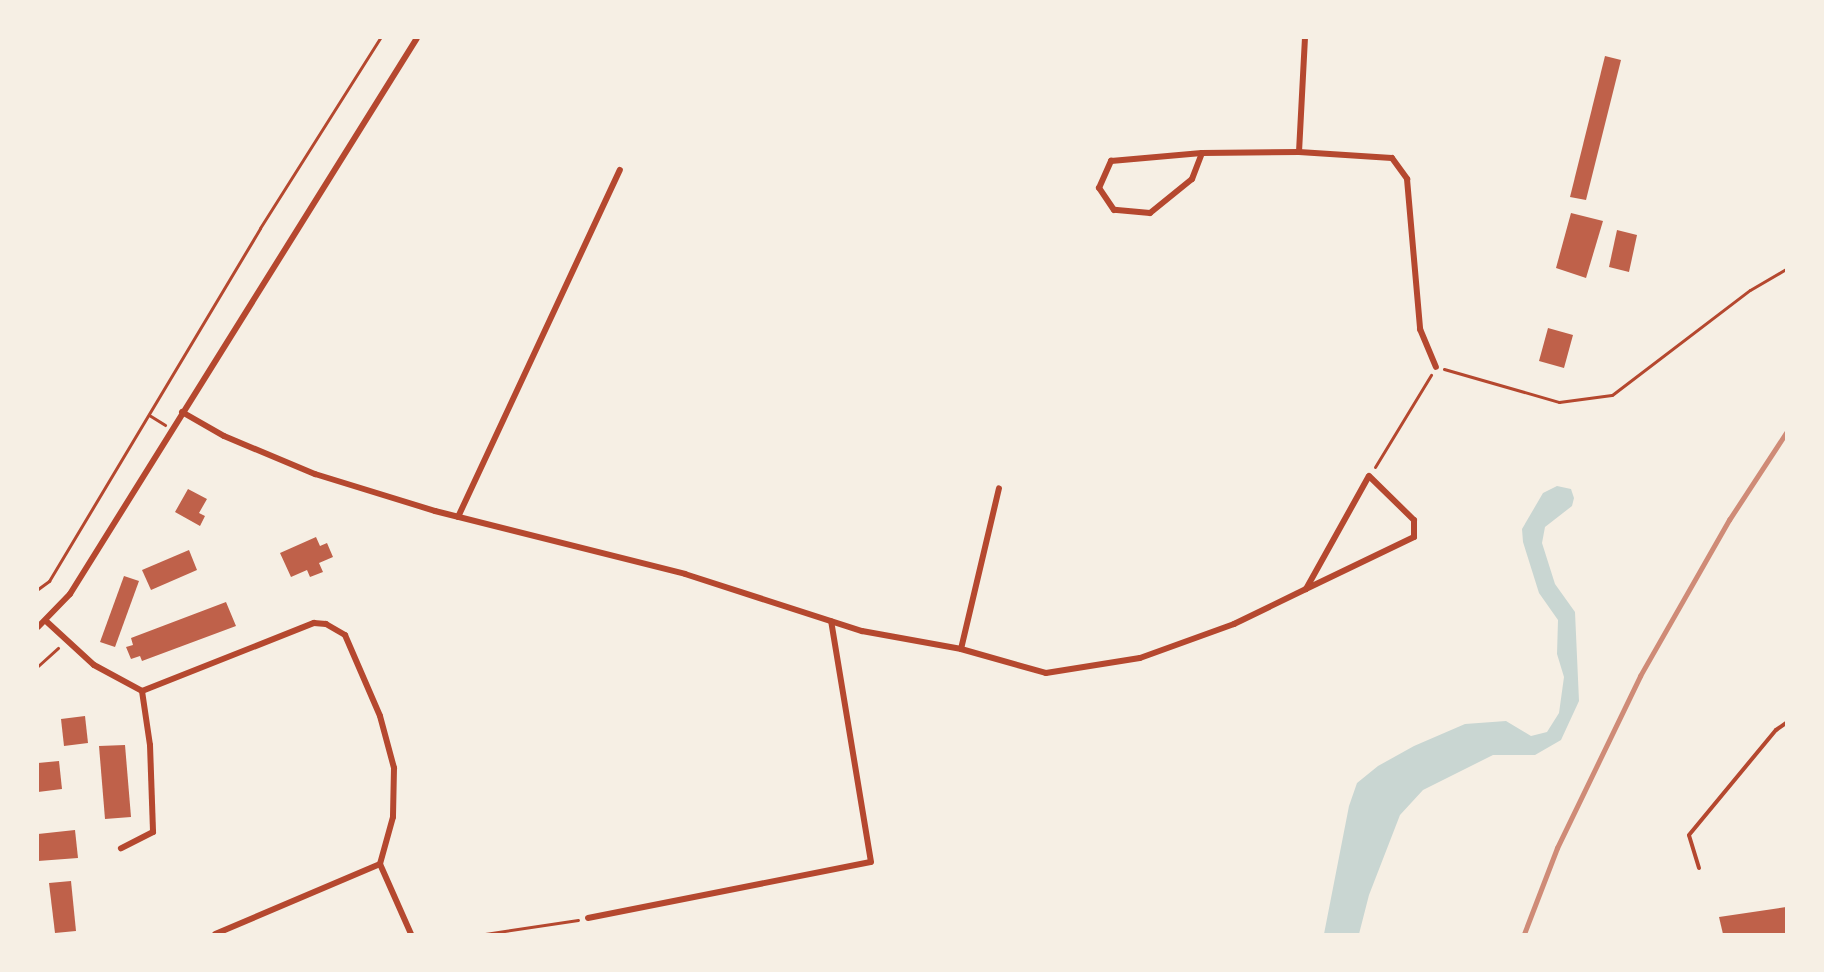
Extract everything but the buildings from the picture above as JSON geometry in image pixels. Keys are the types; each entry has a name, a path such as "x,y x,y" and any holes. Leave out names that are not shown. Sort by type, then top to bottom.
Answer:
{"street":[{"path":"38,627 70,594 417,38"},
{"path":"1299,152 1305,38"},
{"path":"1202,153 1192,179 1150,213 1114,210 1099,188 1111,161 1202,153 1299,152 1392,158 1407,179 1420,329 1436,367"},
{"path":"458,517 620,170"},
{"path":"182,412 224,436 315,474 458,517 685,574 862,631 961,649 1046,673 1140,658 1234,624 1414,537 1414,520 1369,476 1306,589"},
{"path":"961,649 999,488"},
{"path":"46,621 65,642 94,665 142,691"},
{"path":"588,918 871,862 831,621"},
{"path":"142,691 314,623 326,624 345,636 380,716 394,768 393,817 380,864 411,934"},
{"path":"121,848 153,832 150,745 142,691"},
{"path":"215,934 380,864"}],"lane":[{"path":"1699,868 1689,835 1786,723"}],"path":[{"path":"38,589 49,581 380,38"},
{"path":"1369,476 1436,367 1559,402 1612,394 1750,290 1786,269"},
{"path":"149,415 171,429"},
{"path":"38,666 65,642"},
{"path":"485,934 588,918"}],"shaded area":[{"path":"1557,486 1571,489 1574,498 1572,506 1545,527 1542,543 1555,584 1575,612 1579,701 1561,740 1535,755 1493,755 1423,790 1400,815 1369,895 1359,934 1324,934 1349,806 1357,783 1378,766 1414,746 1465,724 1506,721 1531,736 1547,732 1559,713 1564,677 1557,654 1558,620 1539,593 1523,542 1522,529 1543,493"}],"railway":[{"path":"1524,934 1557,848 1640,676 1729,520 1786,433"}]}
